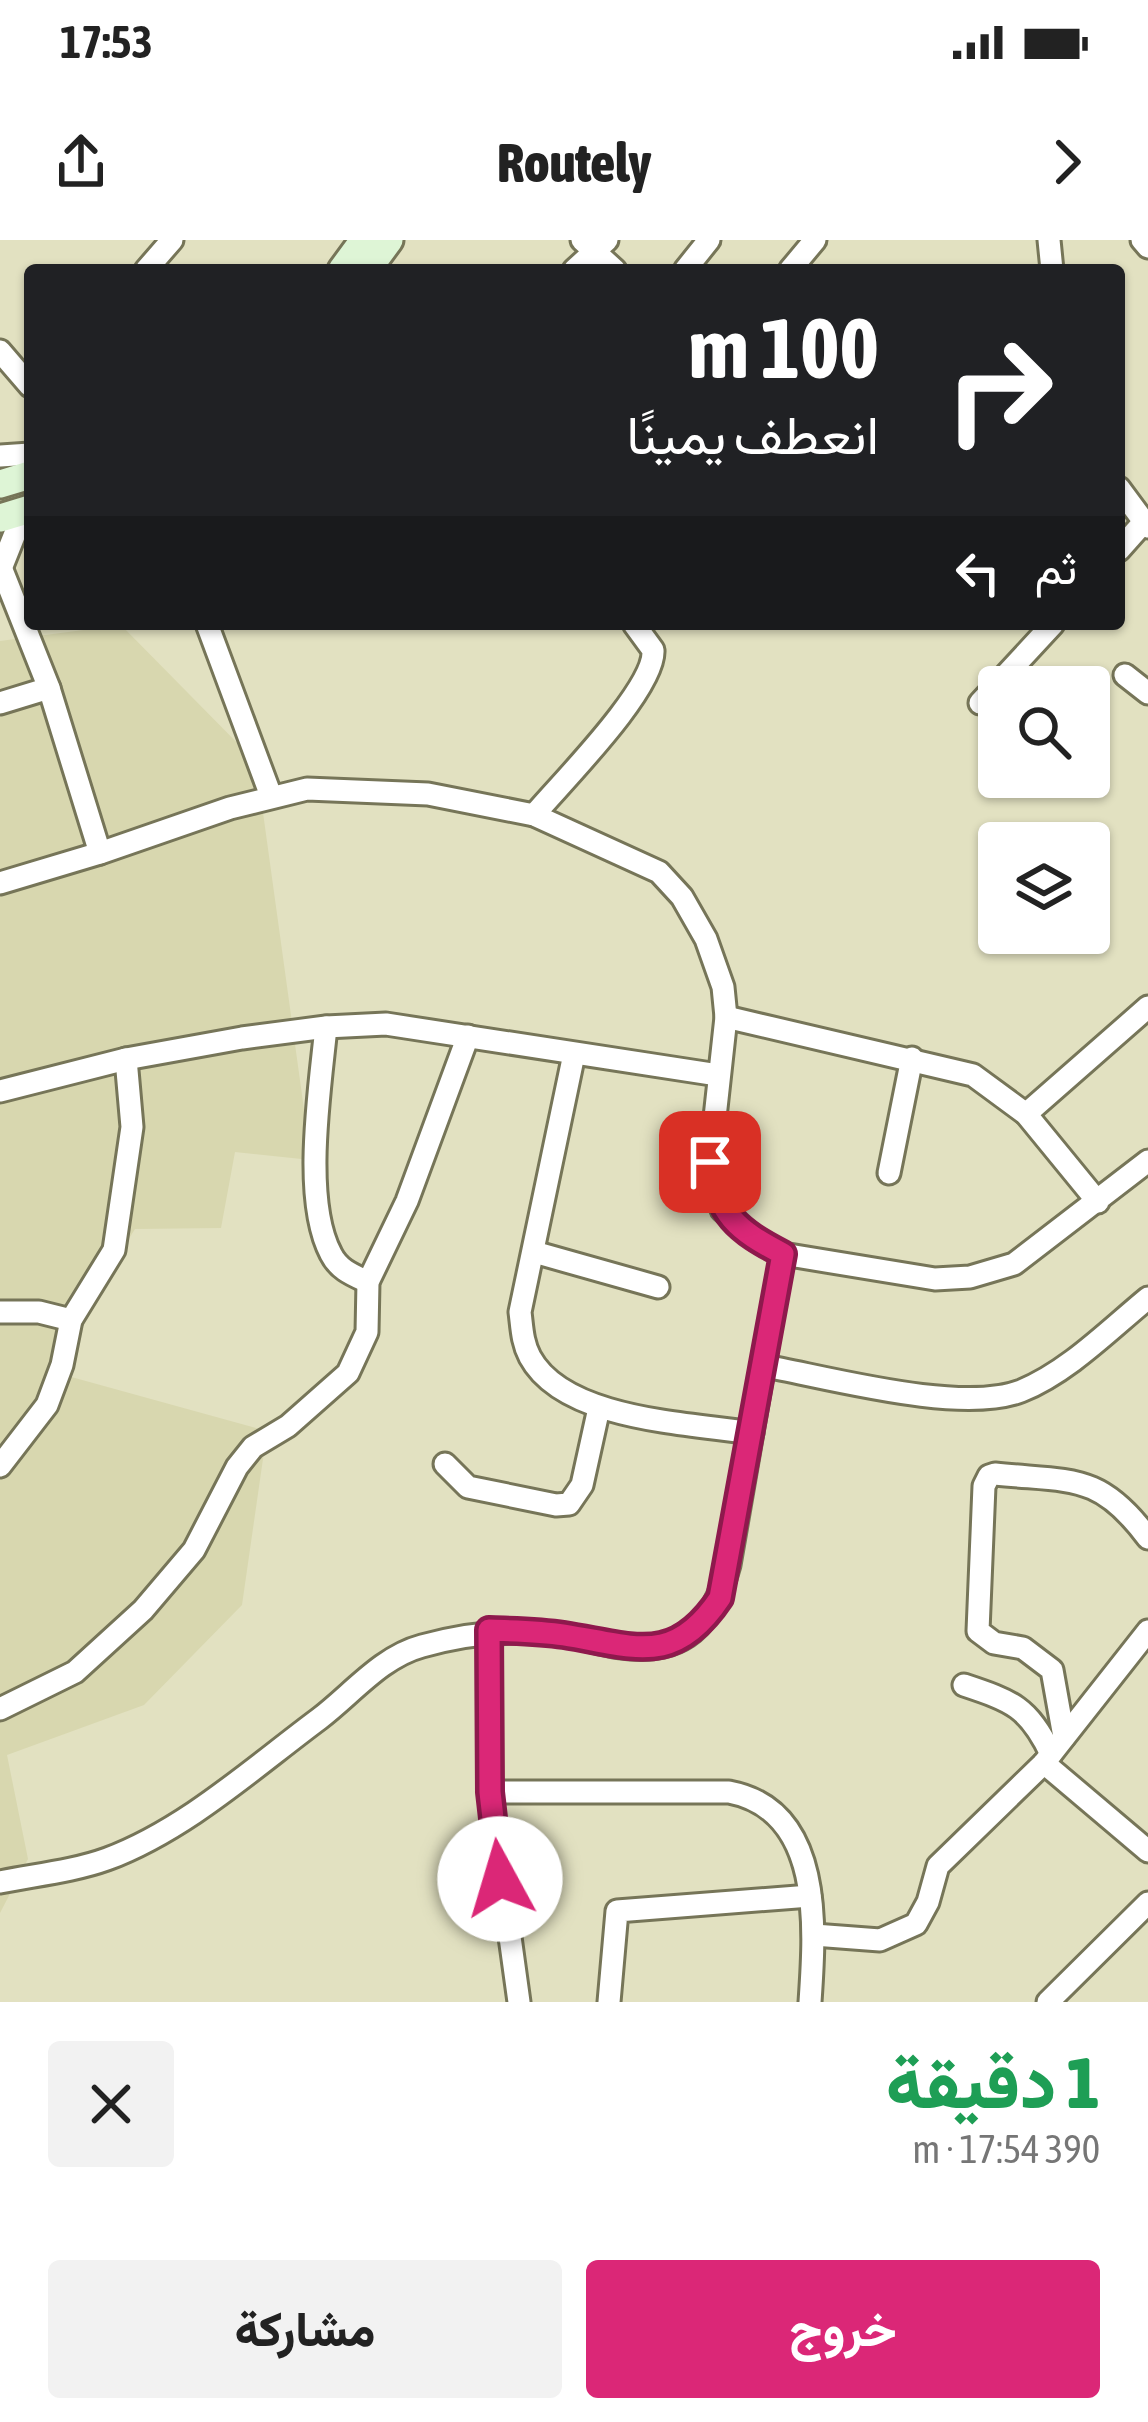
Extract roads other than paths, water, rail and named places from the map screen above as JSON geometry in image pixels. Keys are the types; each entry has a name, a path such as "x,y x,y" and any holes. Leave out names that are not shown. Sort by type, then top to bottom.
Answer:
{"street":[{"path":"151,264 172,240"},
{"path":"691,264 710,240"},
{"path":"795,264 815,240"},
{"path":"1142,240 1148,247"},
{"path":"0,351 24,379"},
{"path":"1125,496 1146,525"},
{"path":"18,513 1,566 24,612"},
{"path":"31,630 100,853"},
{"path":"209,630 272,796"},
{"path":"534,815 624,711 650,670 653,650 638,630"},
{"path":"1014,666 1047,630"},
{"path":"1126,675 1148,693"},
{"path":"0,703 49,688"},
{"path":"0,883 272,796 308,789 374,789 474,801 534,815 637,859 670,883 706,939 723,987 726,1016 710,1162 716,1196 737,1225 783,1254 935,1279 970,1277 1014,1264 1148,1161"},
{"path":"1026,1114 1148,1007"},
{"path":"726,1016 973,1075 1026,1114 1098,1202"},
{"path":"0,1091 126,1059 326,1027 386,1024 718,1075"},
{"path":"326,1027 315,1180 320,1226 332,1257 345,1272 368,1282"},
{"path":"0,1709 75,1672 164,1589 194,1550 237,1467 254,1447 288,1426 348,1373 367,1332 368,1282 406,1201 468,1036"},
{"path":"574,1054 520,1312 531,1360 575,1397 599,1408 752,1433"},
{"path":"890,1173 912,1058"},
{"path":"0,1466 37,1422 56,1388 70,1320 114,1250 132,1127 126,1059"},
{"path":"534,1252 658,1287"},
{"path":"0,1882 104,1860 153,1838 324,1715 393,1658 418,1647 489,1630 561,1634 622,1647 670,1645 687,1637 703,1624 720,1598 783,1254"},
{"path":"765,1366 916,1393 965,1399 999,1396 1018,1392 1060,1367 1148,1298"},
{"path":"0,1312 39,1312 70,1320"},
{"path":"445,1464 468,1487 569,1504 582,1485 599,1408"},
{"path":"1053,1751 1052,1670 1023,1648 994,1643 978,1631 984,1486 995,1474 1100,1489 1126,1508 1148,1538"},
{"path":"489,1630 490,1792 519,2002"},
{"path":"814,1935 880,1940 916,1924 938,1866 1053,1751 1148,1631"},
{"path":"964,1685 1010,1701 1035,1721 1053,1751 1148,1851"},
{"path":"490,1792 729,1792 765,1806 798,1845 810,1896 814,1935 810,2002"},
{"path":"609,2002 617,1911 810,1896"},
{"path":"1048,2002 1148,1903"}]}
